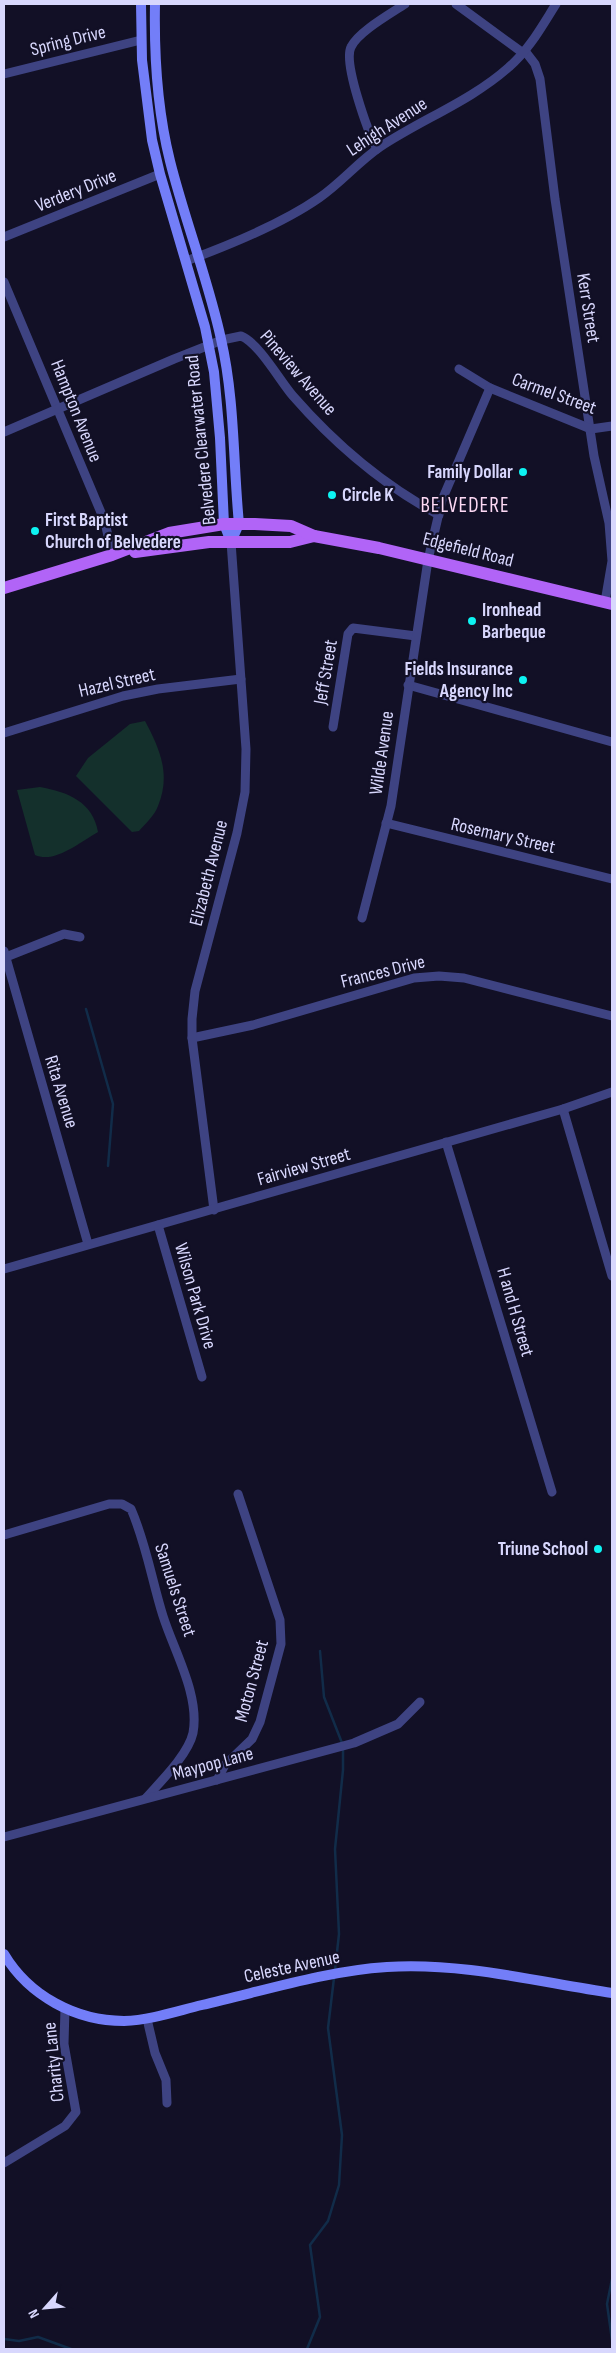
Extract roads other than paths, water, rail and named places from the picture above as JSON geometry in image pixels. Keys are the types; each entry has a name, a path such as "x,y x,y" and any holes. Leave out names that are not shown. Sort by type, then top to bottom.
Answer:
{"main road":[{"name":"Belvedere Clearwater Road","path":"141,4 141,40 147,114 160,174 209,346 217,396 225,510 224,524 232,542"},
{"name":"Belvedere Clearwater Road","path":"155,4 155,58 160,110 170,161 199,256 222,340 227,366 239,524 232,542"},
{"name":"Edgefield Road","path":"4,588 112,555 169,533 224,524 239,524 291,526 314,536 379,548 609,603"},
{"name":"Edgefield Road","path":"112,555 209,542 290,542 314,536"},
{"name":"Celeste Avenue","path":"4,1954 32,1987 65,2008 90,2017 112,2020 147,2018 331,1975 385,1967 437,1966 612,1993"}],"street":[{"path":"378,149 369,131 348,65 349,52 360,36 404,4"},
{"path":"456,4 524,52"},
{"name":"Lehigh Avenue","path":"186,261 309,205 378,149 499,76 524,52 556,4"},
{"name":"Spring Drive","path":"4,74 141,40"},
{"name":"Kerr Street","path":"524,52 535,64 540,79 555,199 598,475 609,523 611,552 609,603"},
{"name":"Verdery Drive","path":"4,237 160,174"},
{"name":"Hampton Avenue","path":"4,282 105,522 112,555"},
{"name":"Pineview Avenue","path":"4,432 57,408 222,340 241,336 246,338 294,396 344,448 383,478 439,515"},
{"path":"459,369 490,388"},
{"name":"Carmel Street","path":"428,560 442,500 461,451 490,388 591,428 612,426"},
{"name":"Elizabeth Avenue","path":"214,1210 192,1038 195,991 237,832 245,792 246,749 232,542"},
{"name":"Wilde Avenue","path":"362,918 391,806 428,560"},
{"name":"Jeff Street","path":"333,727 348,634 353,628 416,636"},
{"name":"Hazel Street","path":"4,733 123,696 158,689 241,679"},
{"path":"408,685 612,742"},
{"name":"Rosemary Street","path":"386,823 612,879"},
{"path":"5,954 64,934 80,937"},
{"name":"Rita Avenue","path":"5,954 88,1244"},
{"name":"Frances Drive","path":"192,1038 253,1025 414,978 439,976 464,978 612,1016"},
{"name":"Fairview Street","path":"4,1269 563,1110 612,1092"},
{"path":"563,1110 612,1276"},
{"name":"H and H Street","path":"446,1142 552,1492"},
{"name":"Wilson Park Drive","path":"158,1225 202,1377"},
{"name":"Moton Street","path":"217,1780 225,1765 252,1739 260,1722 281,1644 280,1620 238,1494"},
{"name":"Samuels Street","path":"4,1535 109,1504 122,1504 131,1509 163,1617 184,1671 194,1716 189,1743 175,1765 146,1798"},
{"name":"Maypop Lane","path":"4,1837 354,1743 380,1734 402,1721 420,1702"},
{"name":"Charity Lane","path":"4,2164 65,2126 76,2112 65,2051 65,2008"},
{"path":"147,2018 155,2053 166,2080 167,2103"}],"waterway":[{"path":"86,1009 113,1104 108,1166"},
{"path":"320,1651 324,1697 342,1743"},
{"path":"335,1970 339,1934 335,1849 343,1770 343,1748"},
{"path":"307,2349 320,2317 310,2245 328,2221 339,2185 342,2135 328,2028 334,1978"},
{"path":"612,2279 607,2304 612,2340"},
{"path":"4,2339 19,2341 38,2337 71,2349"}],"place":[{"name":"Family Dollar","path":"523,472"},
{"name":"Circle K","path":"332,495"},
{"name":"First Baptist Church of Belvedere","path":"35,531"},
{"name":"Ironhead Barbeque","path":"472,621"},
{"name":"Fields Insurance Agency Inc","path":"523,680"},
{"name":"Triune School","path":"598,1549"}],"district":[{"name":"BELVEDERE","path":"465,505"}]}
